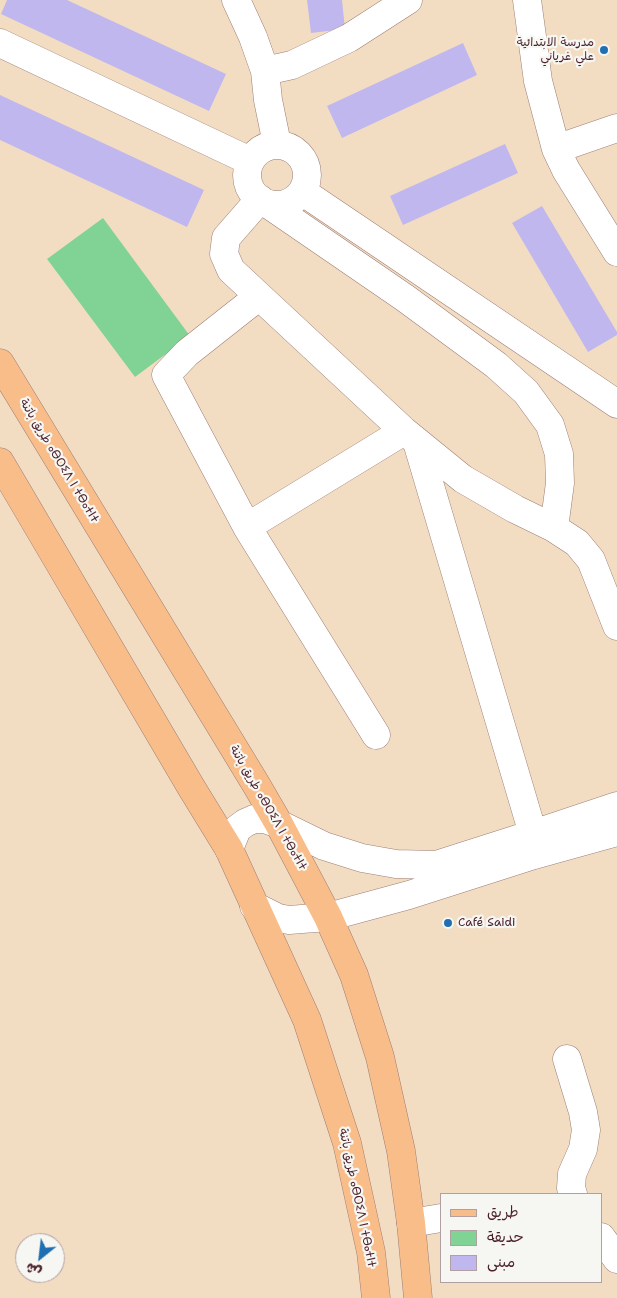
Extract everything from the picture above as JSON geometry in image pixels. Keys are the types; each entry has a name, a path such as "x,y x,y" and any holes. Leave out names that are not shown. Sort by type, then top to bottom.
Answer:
{"main road":[{"name":"طريق باتنة ⴰⴱⵔⵉⴷ ⵏ ⵜⴱⴰⵜⵏⵜ","path":"0,363 279,824 328,917 354,975 380,1057 401,1151 411,1223 418,1298"},
{"name":"طريق باتنة ⴰⴱⵔⵉⴷ ⵏ ⵜⴱⴰⵜⵏⵜ","path":"0,462 229,849 307,1020 347,1143 371,1252 376,1298"}],"street":[{"path":"236,0 254,37 265,71 268,100 277,144"},
{"path":"265,71 292,65 349,38 408,0"},
{"path":"527,0 538,81 556,149 566,170 617,252"},
{"path":"0,43 250,161"},
{"path":"556,149 617,128"},
{"path":"264,202 278,205 288,204 303,192 307,182 308,171 304,160 288,146 277,144 266,146 256,152 250,161 247,172 252,192 264,202 405,298 496,365 526,392 550,425 559,454 560,483 554,528"},
{"path":"303,192 617,404"},
{"path":"264,202 226,238 224,254 231,270 258,297 411,436 463,479 515,510 554,528 577,543 591,560 617,626"},
{"path":"258,297 187,353 166,375 247,527 376,735"},
{"path":"247,527 411,436"},
{"path":"411,436 534,845"},
{"path":"254,906 278,918 289,920 328,917 409,896 534,845 617,806"},
{"path":"229,849 237,829 245,823 254,820 265,820 279,824 324,846 362,858 396,864 436,864 534,845 617,832"},
{"path":"566,1058 583,1112 586,1130 583,1148 572,1174 571,1188 574,1193"},
{"path":"411,1223 440,1218"},
{"path":"602,1238 617,1259"}],"green space":[{"path":"103,218 190,336 135,377 47,259"}],"building":[{"path":"7,0 67,0 226,74 209,111 1,14"},
{"path":"307,0 342,0 345,29 311,33"},
{"path":"463,43 477,75 342,138 327,106"},
{"path":"0,95 204,190 187,227 0,140"},
{"path":"505,144 518,173 403,225 390,196"},
{"path":"542,206 617,332 617,335 588,352 512,223"}],"place":[{"name":"مدرسة الابتدائية علي غرياني","path":"604,50"},
{"name":"Café Saidi","path":"448,923"}]}
